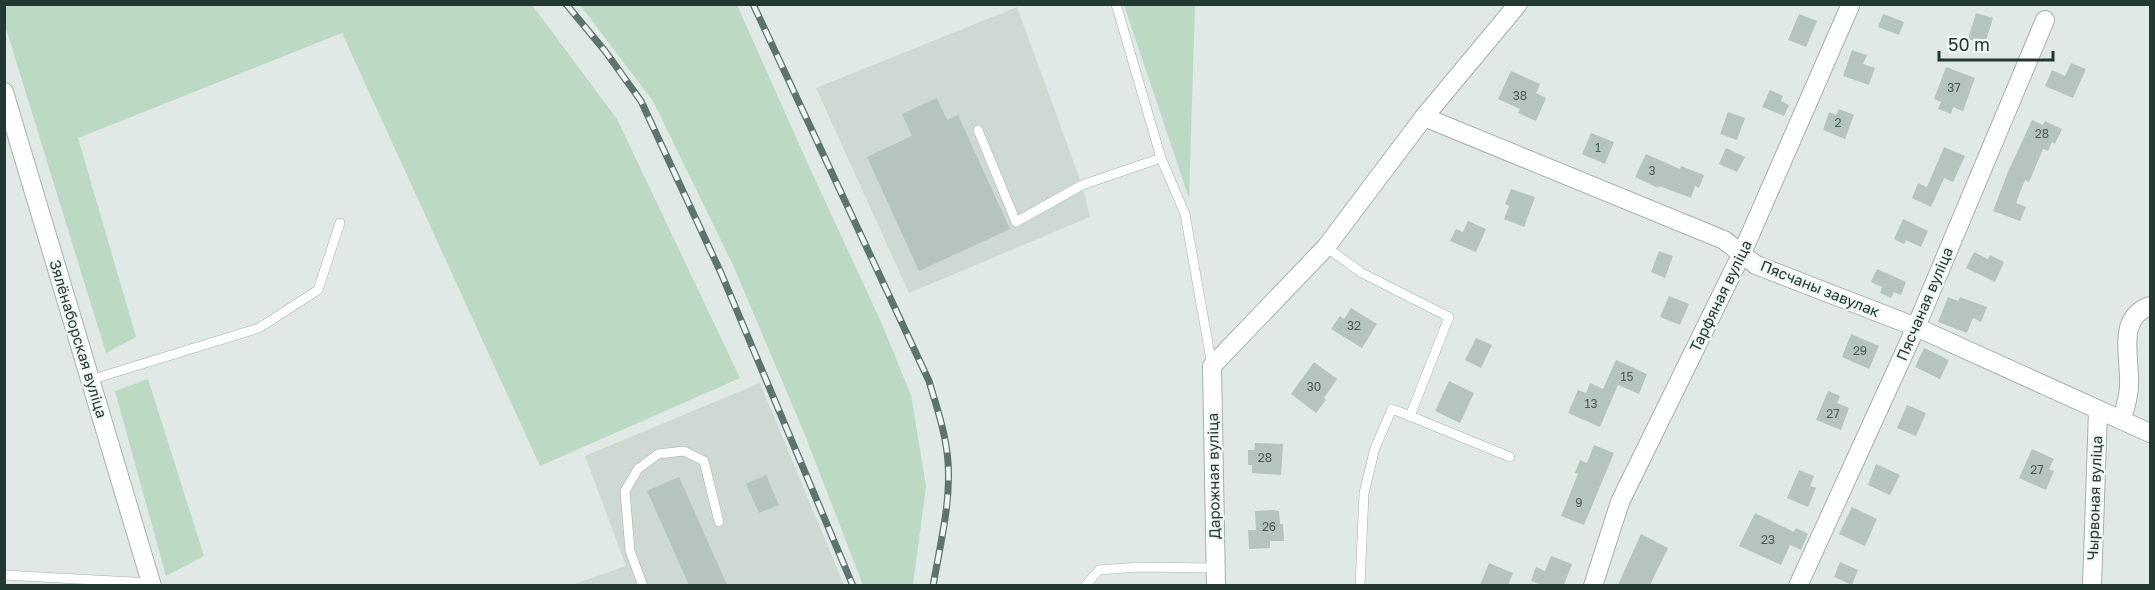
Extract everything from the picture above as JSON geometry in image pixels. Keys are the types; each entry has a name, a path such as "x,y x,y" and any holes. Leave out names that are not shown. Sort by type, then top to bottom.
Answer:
{"street":[{"path":"1212,366 1326,247 1424,117 1518,4"},
{"name":"Тарфяная вуліца","path":"1593,585 1620,502 1742,253 1850,6"},
{"name":"Пясчаная вуліца","path":"1798,585 1916,327 2045,20"},
{"name":"Зялёнаборская вуліца","path":"4,92 151,584"},
{"name":"Пясчаны завулак","path":"1424,117 1724,240 1756,265 1916,327 2151,433"},
{"path":"2121,420 2127,404 2130,381 2127,343 2129,325 2142,309 2151,306"},
{"name":"Дарожная вуліца","path":"1212,366 1216,577"},
{"name":"Чырвоная вуліца","path":"2092,585 2098,411"}],"lane":[{"path":"1116,4 1161,158 1185,214 1212,366"},
{"path":"978,130 1016,222 1082,185 1161,158"},
{"path":"90,380 259,328 318,290 340,223"},
{"path":"1326,247 1362,273 1449,317 1410,416"},
{"path":"1360,585 1364,494 1375,448 1392,409 1510,458"},
{"path":"643,585 630,551 625,491 638,469 658,454 684,451 704,461 719,522"},
{"path":"1085,585 1099,570 1138,567 1216,577"},
{"path":"4,575 151,584"}],"shaded area":[{"path":"1017,7 1082,185 1090,217 909,293 816,88"},
{"path":"760,383 844,585 569,586 626,566 585,456"}],"green space":[{"path":"4,5 532,5 617,119 740,378 540,466 342,33 78,138 136,337 106,353 5,25"},
{"path":"580,5 737,5 881,322 911,395 926,486 913,585 863,585 805,435 733,265 653,101"},
{"path":"1124,5 1195,5 1189,198"},
{"path":"148,379 204,556 166,576 115,391"}],"building":[{"path":"1976,13 1993,18 1985,44 1968,39"},
{"path":"1799,14 1817,21 1806,47 1788,40"},
{"path":"1883,14 1904,22 1899,35 1878,27"},
{"path":"1852,50 1867,55 1863,64 1875,68 1869,85 1843,76"},
{"path":"2071,63 2086,69 2073,98 2045,86 2052,70 2065,76"},
{"path":"1946,67 1975,78 1963,111 1953,107 1951,114 1938,109 1941,102 1934,99"},
{"path":"1511,71 1540,84 1536,93 1546,98 1536,121 1518,113 1520,109 1498,99"},
{"path":"1770,90 1783,96 1781,101 1789,105 1784,116 1762,107"},
{"path":"937,98 947,120 958,115 1010,229 919,271 867,157 912,136 902,114"},
{"path":"1839,109 1854,115 1845,139 1823,130 1829,112 1836,115"},
{"path":"1728,112 1745,118 1737,140 1720,134"},
{"path":"2032,120 2043,125 2045,121 2062,129 2055,144 2052,142 2048,151 2043,149 2029,182 2025,180 2016,203 2026,207 2020,221 1993,211"},
{"path":"1591,133 1614,142 1605,164 1582,154"},
{"path":"1944,147 1965,156 1953,182 1944,178 1931,207 1912,198 1918,183 1927,187"},
{"path":"1726,148 1745,157 1737,172 1719,164"},
{"path":"1646,154 1680,169 1681,166 1704,175 1699,188 1695,186 1691,198 1659,186 1658,188 1635,177"},
{"path":"1511,189 1535,197 1524,227 1504,219 1509,206 1505,204"},
{"path":"1903,219 1928,231 1921,247 1906,240 1904,244 1894,239"},
{"path":"1468,221 1486,229 1476,252 1450,241 1456,229 1463,232"},
{"path":"1659,251 1673,256 1665,278 1651,272"},
{"path":"1974,252 1988,259 1990,255 2004,262 1995,282 1966,268"},
{"path":"1877,269 1906,282 1901,295 1894,292 1891,298 1880,293 1882,287 1871,282"},
{"path":"1669,296 1689,304 1680,325 1660,317"},
{"path":"1948,297 1958,301 1960,297 1987,307 1981,322 1973,318 1967,333 1938,322"},
{"path":"1351,308 1377,324 1362,348 1331,329 1340,316 1344,319"},
{"path":"1851,334 1879,346 1869,369 1842,357"},
{"path":"1476,338 1492,345 1481,368 1465,360"},
{"path":"1924,348 1949,360 1940,379 1915,367"},
{"path":"1616,360 1647,374 1639,394 1618,385 1600,427 1568,413 1578,390 1586,393 1590,383 1603,389"},
{"path":"1314,362 1337,379 1316,413 1291,394"},
{"path":"1449,381 1474,393 1460,423 1435,411"},
{"path":"1828,391 1840,396 1837,403 1849,408 1841,430 1816,420"},
{"path":"1907,405 1926,413 1916,436 1897,428"},
{"path":"1255,443 1283,444 1281,475 1252,473 1252,465 1248,465 1248,450 1254,450"},
{"path":"1594,445 1614,453 1584,525 1561,516 1578,474 1575,473 1580,460 1587,463"},
{"path":"2032,449 2054,459 2049,469 2054,471 2046,490 2019,478"},
{"path":"1876,464 1900,475 1890,495 1868,485"},
{"path":"1799,470 1814,476 1810,486 1816,488 1808,507 1787,498"},
{"path":"766,475 779,505 759,513 746,484"},
{"path":"679,477 727,585 689,585 647,491"},
{"path":"1852,507 1877,519 1865,546 1839,534"},
{"path":"1255,511 1279,511 1280,524 1283,524 1284,541 1270,541 1270,548 1249,549 1248,530 1256,530"},
{"path":"1755,513 1794,532 1796,528 1808,534 1801,550 1790,545 1781,565 1739,546"},
{"path":"1641,534 1668,548 1650,585 1618,585"},
{"path":"1551,556 1572,564 1564,585 1543,585 1531,581 1536,567 1545,571"},
{"path":"1840,562 1858,570 1852,585 1834,577"},
{"path":"1489,563 1513,573 1508,585 1480,585"}],"railway":[{"path":"566,4 605,51 641,101 721,273 853,586"},
{"path":"753,4 929,381 941,421 949,477 944,524 933,586"}]}
